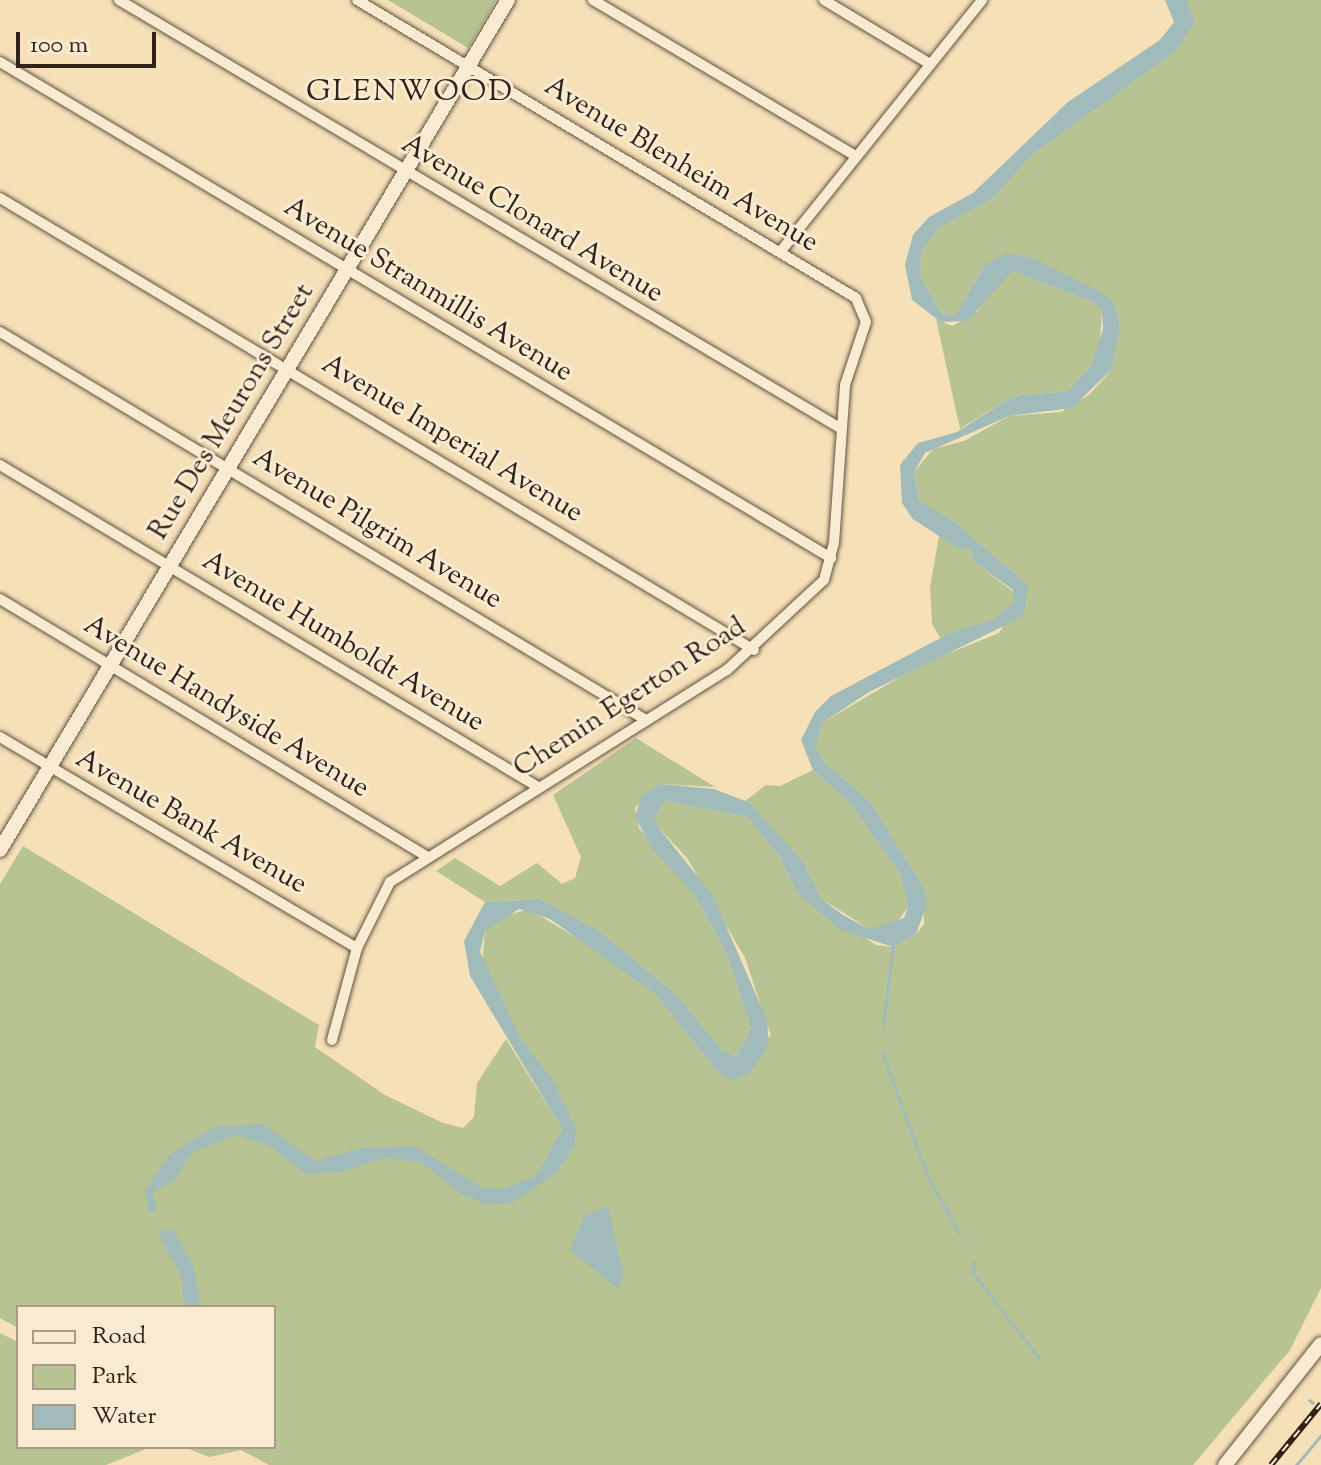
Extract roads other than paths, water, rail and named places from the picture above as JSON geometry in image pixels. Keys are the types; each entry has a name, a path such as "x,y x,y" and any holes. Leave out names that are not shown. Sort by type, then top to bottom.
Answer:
{"street":[{"name":"Avenue Clonard Avenue","path":"119,0 840,428"},
{"name":"Avenue Blenheim Avenue","path":"357,0 856,298"},
{"name":"Rue Des Meurons Street","path":"0,850 508,0"},
{"path":"593,0 856,156"},
{"path":"824,0 930,64"},
{"path":"781,251 982,0"},
{"name":"Avenue Stranmillis Avenue","path":"0,62 831,558"},
{"name":"Avenue Imperial Avenue","path":"0,198 754,650"},
{"name":"Chemin Egerton Road","path":"332,1040 357,948 383,890 427,857 754,650 824,580 831,558 840,428 849,370 866,322 856,298"},
{"name":"Avenue Pilgrim Avenue","path":"0,332 646,720"},
{"name":"Avenue Humboldt Avenue","path":"0,465 538,787"},
{"name":"Avenue Handyside Avenue","path":"0,599 427,857"},
{"name":"Avenue Bank Avenue","path":"0,737 357,948"},
{"path":"1225,1465 1321,1344"}],"water":[{"path":"1165,0 1186,0 1195,22 1175,52 1032,155 993,199 938,228 922,251 920,275 941,313 955,316 985,265 1006,253 1033,258 1101,292 1115,304 1120,326 1112,369 1072,408 1009,416 925,453 914,472 919,500 955,522 1028,585 1024,616 869,692 822,723 816,747 823,761 870,801 923,886 927,904 916,934 893,947 841,930 797,893 777,853 747,817 665,801 655,817 659,828 713,896 767,1020 769,1044 750,1073 732,1080 717,1071 655,994 550,919 519,909 485,931 480,952 520,1037 553,1079 576,1129 574,1148 557,1173 514,1202 489,1205 461,1194 420,1162 384,1158 341,1172 306,1174 270,1146 237,1135 191,1153 175,1180 153,1193 157,1212 149,1213 145,1190 169,1155 214,1127 263,1124 316,1161 361,1148 415,1146 483,1188 503,1189 536,1175 562,1129 470,976 464,941 485,902 541,899 601,932 678,996 722,1050 736,1056 751,1029 727,955 696,897 653,850 635,817 642,795 661,784 714,789 748,802 802,860 822,899 843,915 869,929 904,918 908,907 900,874 850,803 813,770 801,740 815,712 831,696 950,633 995,619 1014,602 1013,590 974,562 970,548 960,550 913,519 902,503 900,465 918,443 957,432 1013,396 1068,391 1092,364 1103,329 1102,311 1095,303 1012,271 968,321 941,322 912,300 905,265 913,235 929,217 973,193 1068,102 1160,40 1174,22"},
{"path":"608,1206 623,1272 619,1289 569,1250 585,1215"},
{"path":"163,1228 175,1232 194,1267 200,1305 185,1305 180,1272 158,1235"}],"waterway":[{"path":"883,1025 893,946"},
{"path":"882,1052 927,1175 960,1235"},
{"path":"974,1261 973,1273 1039,1358"},
{"path":"1309,1400 1313,1403"},
{"path":"1296,1465 1321,1435"}],"railway":[{"path":"1271,1465 1321,1404"}],"district":[{"name":"GLENWOOD","path":"410,93"}]}
